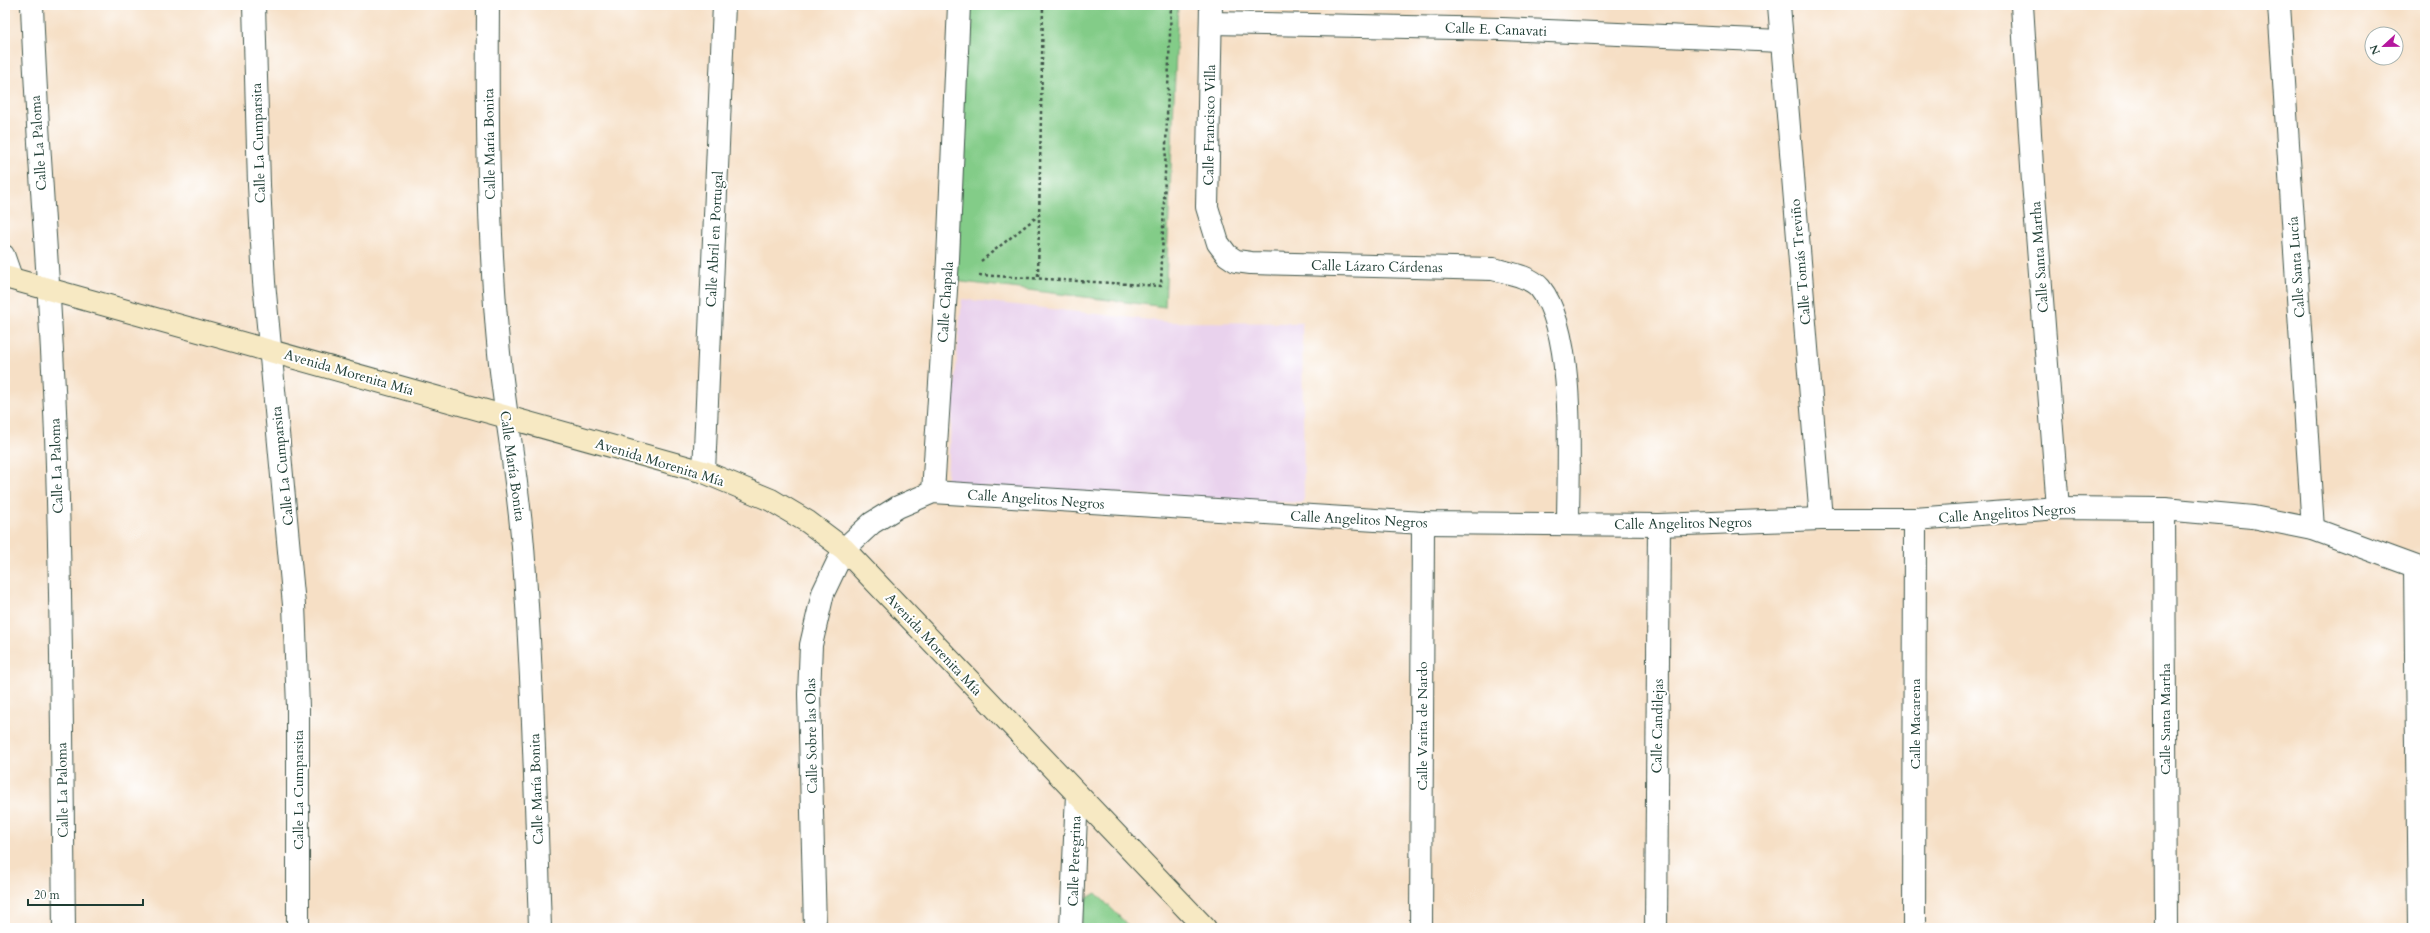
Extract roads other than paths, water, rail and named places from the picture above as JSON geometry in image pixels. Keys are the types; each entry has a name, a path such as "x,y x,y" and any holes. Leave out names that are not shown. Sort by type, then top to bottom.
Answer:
{"street":[{"name":"Calle La Paloma","path":"32,5 36,119 49,290 56,445 64,928"},
{"name":"Calle La Cumparsita","path":"254,5 259,185 270,350 285,490 294,612 298,708 298,928"},
{"name":"Calle María Bonita","path":"488,5 487,131 492,268 505,416 519,495 524,560 534,720 540,928"},
{"name":"Calle Abril en Portugal","path":"704,472 724,5"},
{"name":"Calle Chapala","path":"933,492 948,259 959,5"},
{"name":"Calle Tomás Treviño","path":"1779,5 1821,519"},
{"name":"Calle Santa Martha","path":"2022,5 2033,182 2058,508"},
{"name":"Calle Santa Lucía","path":"2279,5 2313,529"},
{"name":"Calle E. Canavati","path":"1211,14 1502,29 1782,41"},
{"name":"Calle Francisco Villa","path":"1211,14 1207,207 1218,243"},
{"name":"Calle Lázaro Cárdenas","path":"1218,243 1227,255 1236,261 1251,263 1493,269 1518,275 1540,287 1551,306 1560,334 1564,367 1567,414 1568,524"},
{"name":"Avenida Morenita Mía","path":"10,279 270,350 704,472 771,500 808,522 844,549 1205,928"},
{"name":"Calle Angelitos Negros","path":"933,492 1423,523 1659,525 1821,519 1916,519 2058,508 2164,509 2253,517 2313,529 2420,569"},
{"path":"844,549 872,523 898,508 933,492"},
{"name":"Calle Santa Martha","path":"2164,509 2166,928"},
{"name":"Calle Macarena","path":"1914,928 1916,519"},
{"name":"Calle Varita de Nardo","path":"1421,928 1423,523"},
{"name":"Calle Candilejas","path":"1656,928 1659,525"},
{"name":"Calle Sobre las Olas","path":"815,928 809,694 811,645 823,593 844,549"},
{"path":"2419,928 2420,569"},
{"name":"Calle Peregrina","path":"1071,928 1077,794"}],"lane":[{"path":"5,254 10,279"}]}
